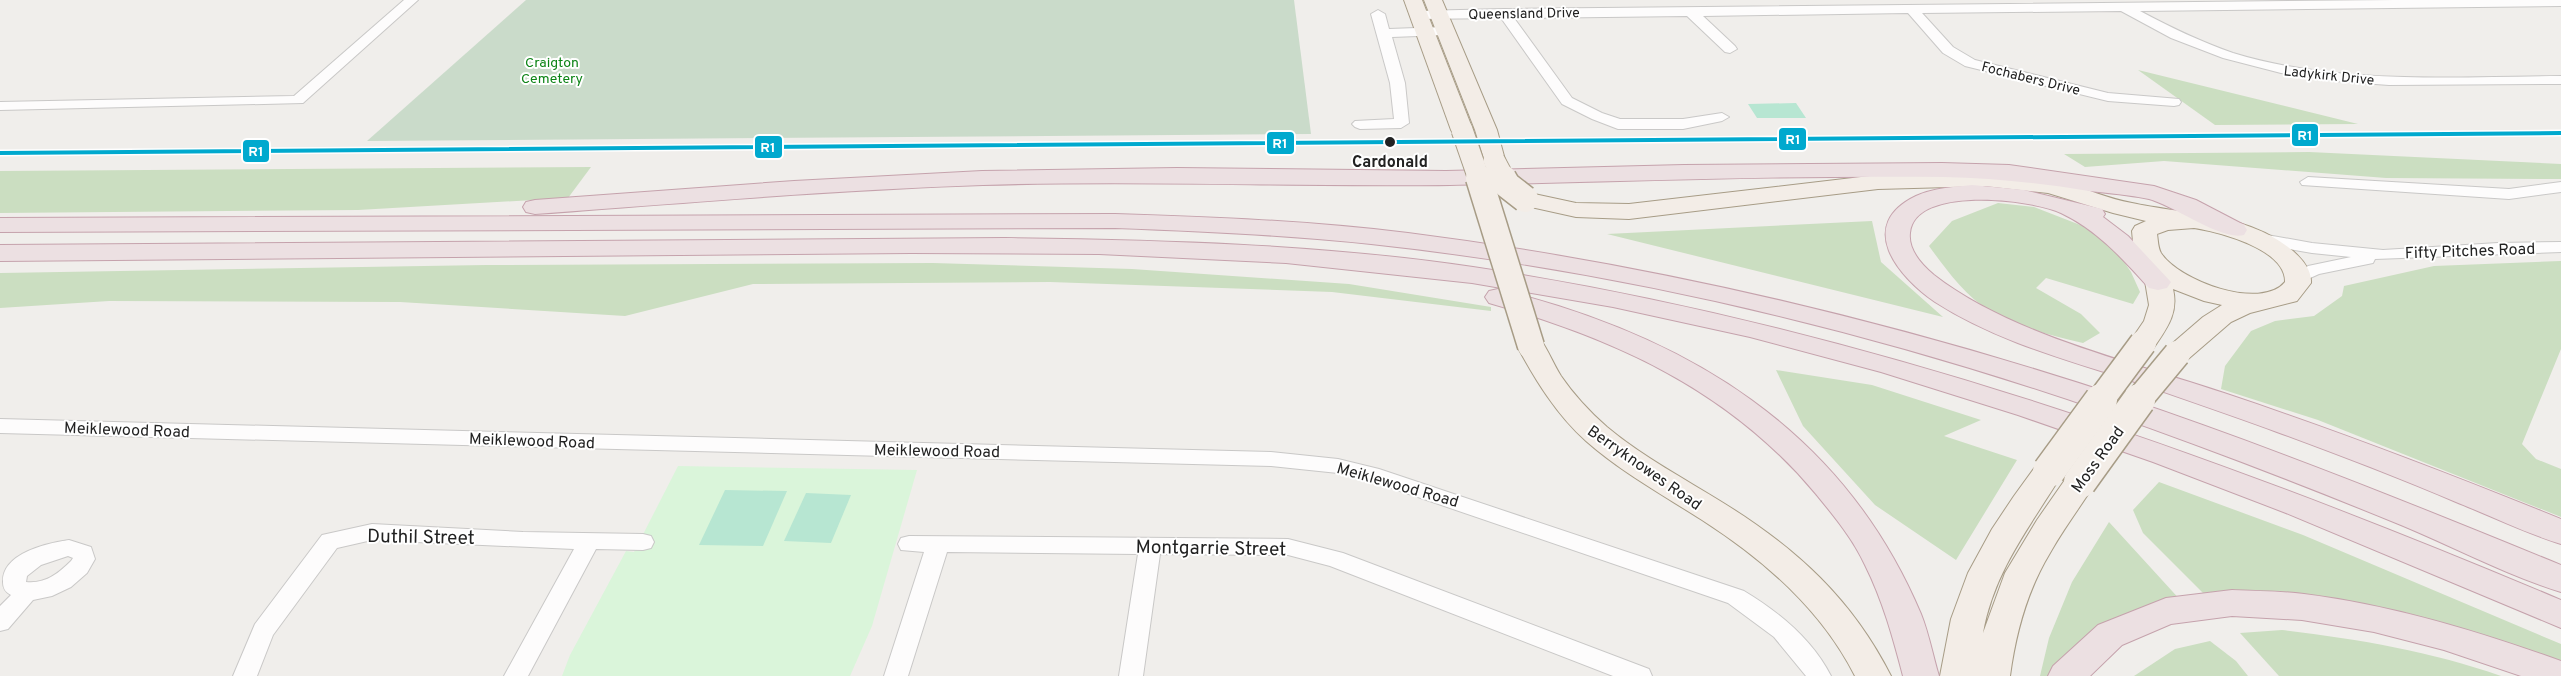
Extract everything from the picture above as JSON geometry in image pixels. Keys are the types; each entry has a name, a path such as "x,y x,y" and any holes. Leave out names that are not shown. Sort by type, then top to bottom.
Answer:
{"highway":[{"path":"242,224 466,211 803,187 982,178 1177,175 1446,178 1684,172 1942,170 2009,172 2149,192 2188,205 2245,234"},
{"path":"2093,214 2035,198 2004,194 1947,196 1913,208 1898,225 1897,238 1901,252 1924,280 1945,295 1988,319 2053,345 2357,451 2561,532"},
{"path":"2063,206 2088,217 2120,239 2153,266"},
{"path":"0,225 1114,221 1324,232 1404,240 1530,258 1684,288 1796,313 1894,338 2047,384 2245,452 2359,496 2561,579"},
{"path":"0,253 886,246 1168,247 1348,260 1478,276 1644,306 1840,353 1932,378 2040,412 2210,472 2561,615"},
{"path":"1168,247 1418,282 1490,295 1586,324 1667,359 1716,389 1786,441 1839,496 1866,536 1888,574 1906,616 1922,676"},
{"path":"2066,676 2077,660 2125,625 2164,613 2210,604 2260,603 2311,607 2363,616 2447,637 2561,676"}],"main road":[{"name":"Berryknowes Road","path":"1428,15 1462,130 1484,193 1531,346 1545,377 1570,411 1585,426 1633,462 1744,533 1781,562 1827,605 1852,638 1873,676"},
{"path":"1428,15 1486,130 1494,160 1507,185 1525,199 1569,208 1632,217 1897,182 1956,178 2003,180 2044,186 2075,193 2123,209 2193,221 2245,234 2281,253 2290,262 2299,278 2298,286 2293,292 2273,300 2251,301 2213,295 2170,278 2153,266 2112,225 2093,214 2040,194 2010,189 1963,186 1876,194 1715,215 1632,217 1554,217 1517,207 1484,193 1494,160"},
{"name":"Moss Road","path":"1958,676 1970,611 1990,563 2010,526 2143,343 2163,308 2164,299 2143,241 2144,231 2156,224 2172,221 2193,221"},
{"name":"Moss Road","path":"1992,676 2002,619 2014,588 2040,537 2156,378 2177,354 2221,314 2238,307 2273,300"}],"street":[{"path":"0,106 298,100 412,0"},
{"name":"Queensland Drive","path":"1428,15 1691,12 2117,3 2561,2"},
{"name":"Ladykirk Drive","path":"2117,3 2170,34 2210,51 2239,61 2295,73 2378,80 2561,80"},
{"name":"Fochabers Drive","path":"1910,8 1948,50 1970,63 2108,97 2174,102"},
{"path":"1691,12 1730,49"},
{"path":"1504,13 1567,102 1618,124 1683,124 1722,117"},
{"path":"1360,124 1401,123 1402,113 1398,91 1378,14"},
{"path":"1383,33 1428,15"},
{"path":"2308,182 2509,194 2561,187"},
{"name":"Fifty Pitches Road","path":"2245,234 2312,248 2383,254 2560,247"},
{"name":"Fifty Pitches Road","path":"2299,278 2314,270 2383,254"},
{"name":"Meiklewood Road","path":"0,426 1271,459 1338,466 1372,474 1445,497 1736,597 1762,612 1785,631 1819,676"},
{"name":"Duthil Street","path":"245,676 263,631 330,541 372,532 523,540 643,542"},
{"path":"516,676 523,658 575,572 589,540"},
{"name":"Montgarrie Street","path":"909,544 1288,547 1335,559 1640,676"},
{"path":"896,676 938,545"},
{"path":"1131,676 1150,546"},
{"path":"0,622 28,591"}],"green space":[{"name":"Craigton Cemetery","path":"526,0 1294,0 1311,134 367,141"},
{"path":"2138,70 2358,124 2215,125"},
{"path":"1796,103 1806,118 1757,118 1748,104"},
{"path":"2309,152 2561,164 2561,179 2386,178 2164,161 2085,167 2064,154"},
{"path":"591,167 568,198 358,210 0,213 0,171"},
{"path":"1998,203 2034,207 2106,235 2131,272 2140,292 2133,304 2046,278 2036,288 2081,314 2100,333 2083,343 2023,326 2000,316 1980,304 1956,281 1929,246 1952,221"},
{"path":"1872,221 1881,262 1943,317 1607,234"},
{"path":"2561,261 2561,349 2522,444 2536,459 2561,469 2561,517 2318,420 2221,389 2225,366 2251,331 2275,321 2314,316 2342,296 2344,286 2434,266"},
{"path":"933,263 1132,269 1349,284 1491,307 1491,311 1332,292 1050,282 753,284 625,316 400,302 109,301 0,308 0,273 486,265"},
{"path":"1776,370 1872,385 1981,420 1944,436 2017,460 1956,560 1875,505 1803,426"},
{"path":"678,466 917,470 872,626 850,676 562,676 570,655 626,551 634,552"},
{"path":"2159,482 2303,535 2561,644 2561,666 2503,643 2408,613 2312,598 2205,595 2143,533 2133,510"},
{"path":"725,490 787,491 763,546 699,545"},
{"path":"806,493 851,495 831,543 784,541"},
{"path":"2109,522 2183,603 2088,639 2048,676 2040,676 2049,638 2072,582"},
{"path":"2282,630 2338,637 2393,647 2474,667 2501,676 2279,676 2240,633"},
{"path":"2210,641 2236,661 2248,676 2134,676 2175,649"}],"transit line":[{"name":"R1","path":"0,153 2561,133"}],"place":[{"name":"Cardonald","path":"1390,142"}]}
